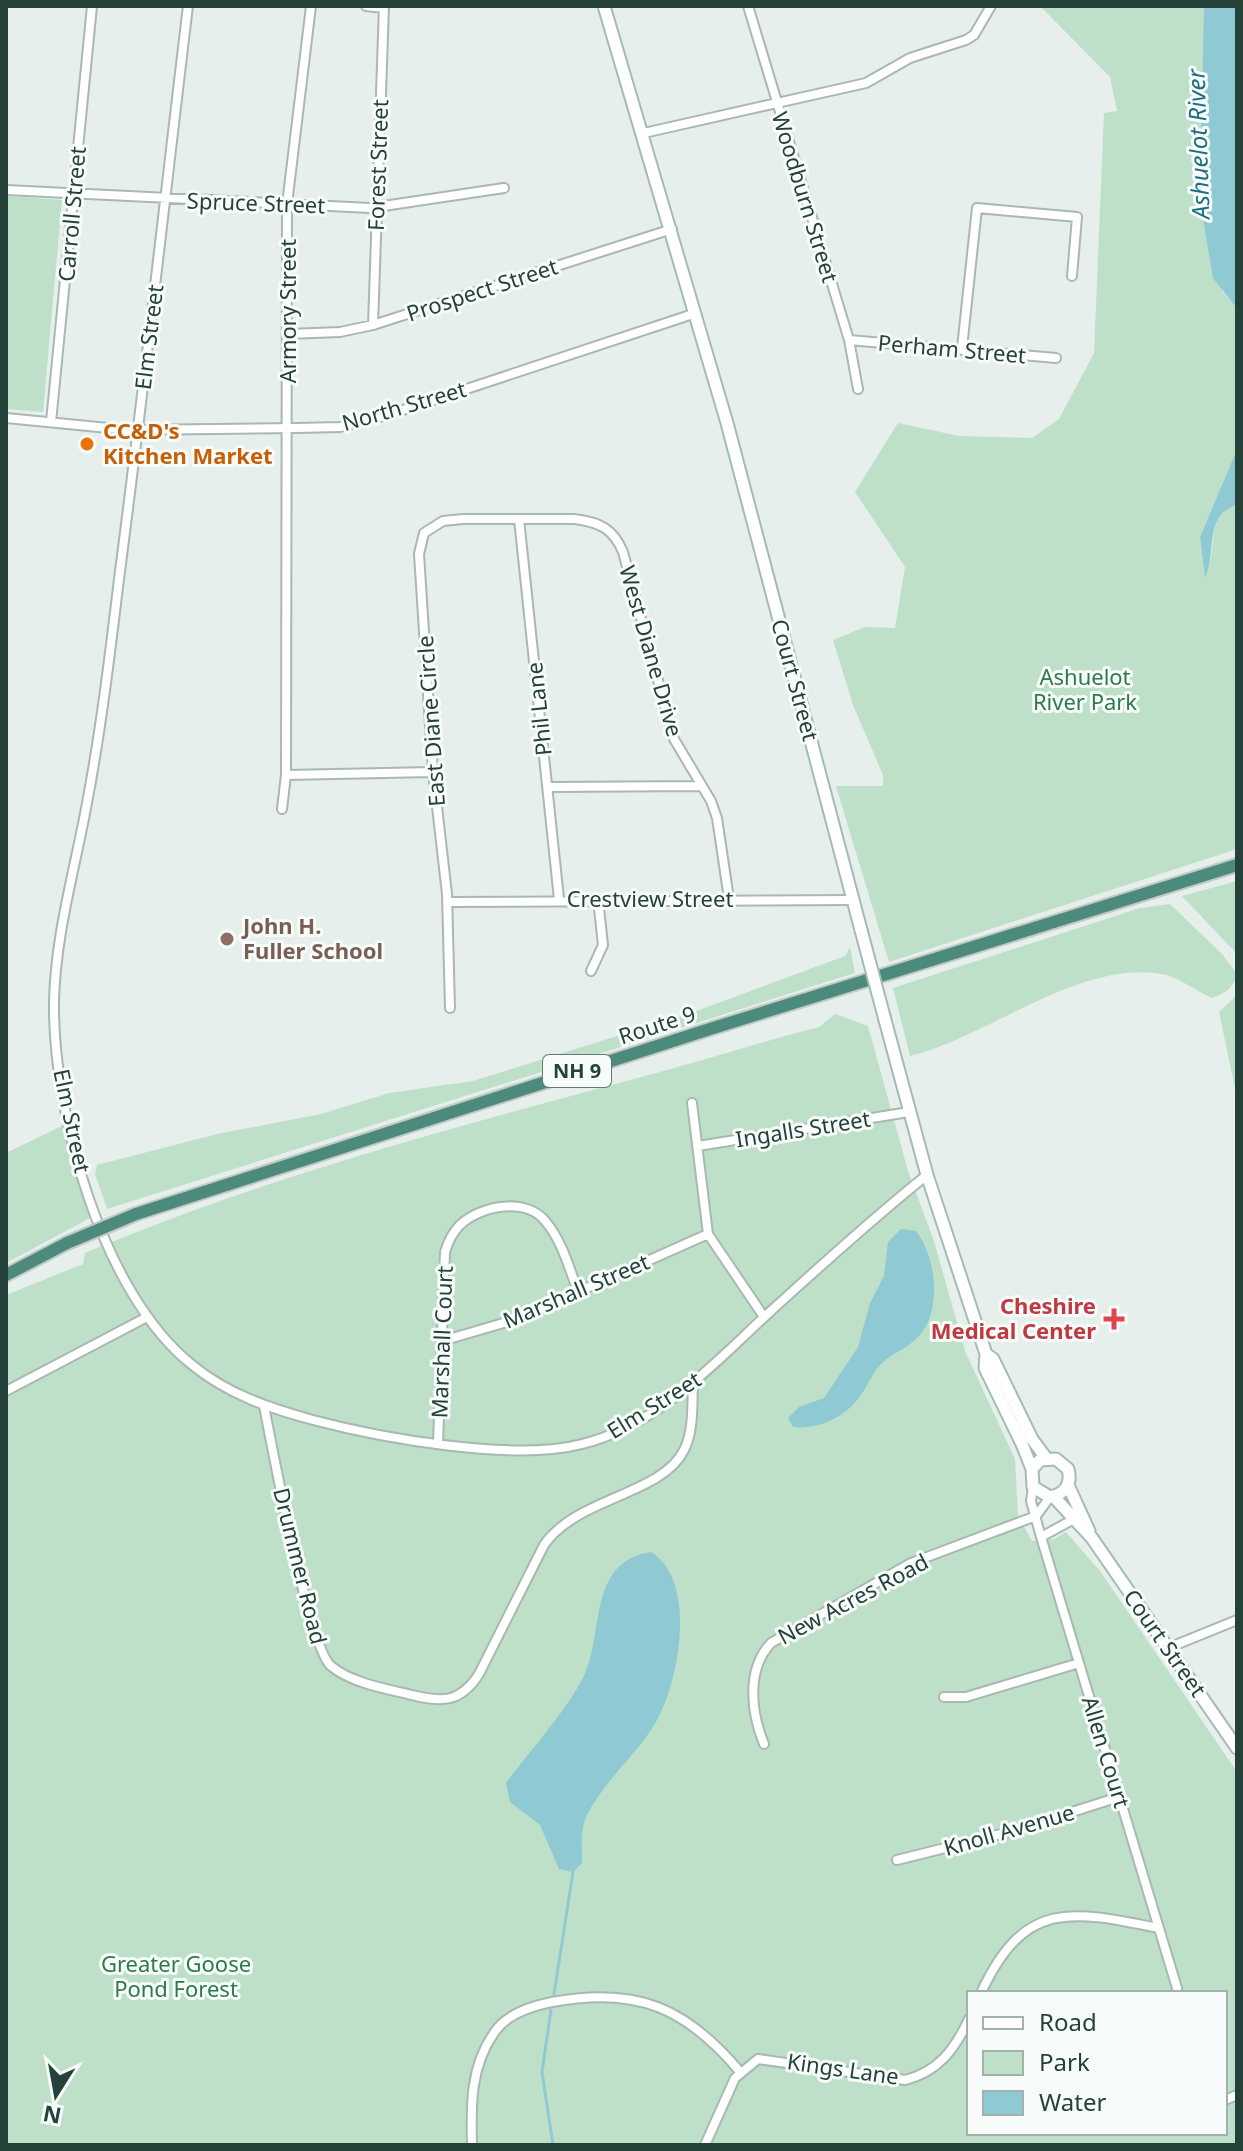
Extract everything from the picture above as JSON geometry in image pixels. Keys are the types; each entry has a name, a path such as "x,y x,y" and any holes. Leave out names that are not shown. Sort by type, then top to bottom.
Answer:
{"highway":[{"name":"Route 9","path":"6,1275 67,1243 136,1214 710,1029 1237,865"}],"main road":[{"name":"Court Street","path":"604,6 696,313 909,1112 986,1354 985,1368 1032,1469 1033,1487 1052,1496 1092,1538 1237,1748"},
{"name":"Court Street","path":"986,1354 993,1359 1032,1439 1046,1458 1065,1465 1069,1475 1068,1485 1092,1538"},
{"path":"1032,1469 1046,1458"},
{"path":"1052,1496 1068,1485"}],"street":[{"name":"Carroll Street","path":"51,422 92,6"},
{"name":"Elm Street","path":"188,6 106,683 59,950 54,1004 63,1083 85,1183 115,1264 147,1317 192,1366 264,1406 384,1437 533,1450 585,1444 622,1430 693,1383 927,1175"},
{"name":"Armory Street","path":"282,809 286,775 287,204 311,6"},
{"path":"366,6 384,7"},
{"name":"Woodburn Street","path":"748,6 849,340 858,389"},
{"path":"644,133 866,83 923,52 966,40 974,35 991,6"},
{"name":"Forest Street","path":"373,325 384,7"},
{"name":"Spruce Street","path":"6,190 376,207 504,188"},
{"path":"962,348 977,208 1077,217 1072,276"},
{"name":"Prospect Street","path":"288,334 340,332 373,325 672,229"},
{"name":"North Street","path":"6,418 138,429 288,428 362,423 696,313"},
{"name":"Perham Street","path":"849,340 1056,358"},
{"name":"West Diane Drive","path":"519,519 574,519 602,525 618,540 674,739 717,818 729,899"},
{"name":"East Diane Circle","path":"450,1008 447,902 433,772 420,541 431,527 443,521 519,519"},
{"name":"Phil Lane","path":"519,519 559,899"},
{"path":"286,775 433,772"},
{"path":"548,787 701,786"},
{"name":"Crestview Street","path":"447,902 559,899 853,900"},
{"path":"591,971 603,945 598,899"},
{"path":"692,1103 708,1234 764,1317"},
{"name":"Ingalls Street","path":"698,1146 909,1112"},
{"name":"Marshall Court","path":"438,1443 445,1252 457,1227 482,1212 517,1207 532,1211 545,1220 578,1291"},
{"name":"Marshall Street","path":"442,1341 517,1319 708,1234"},
{"path":"6,1391 147,1317"},
{"name":"Drummer Road","path":"264,1406 320,1649 329,1665 341,1673 383,1688 448,1701 472,1685 550,1535 576,1514 659,1476 678,1459 689,1433 693,1383"},
{"name":"Allen Court","path":"1033,1487 1031,1501 1041,1537 1177,1988"},
{"path":"1036,1516 1052,1496"},
{"name":"New Acres Road","path":"764,1744 754,1711 755,1675 762,1652 771,1643 911,1563 1036,1516"},
{"path":"1041,1537 1074,1519"},
{"path":"1168,1648 1237,1620"},
{"path":"944,1697 966,1697 1079,1663"},
{"name":"Knoll Avenue","path":"897,1860 1009,1832 1119,1797"},
{"path":"982,1991 1009,1944 1038,1924 1064,1916 1096,1915 1158,1928"},
{"path":"472,2145 471,2096 476,2070 495,2030 513,2016 545,2004 614,1996 657,2006 713,2040 741,2073 705,2145"},
{"name":"Kings Lane","path":"741,2073 758,2059 770,2059 905,2080 921,2076 949,2053 967,2022"}],"green space":[{"name":"Ashuelot River Park","path":"1040,6 1204,6 1204,82 1222,291 1237,309 1237,449 1200,537 1205,576 1220,517 1237,505 1237,849 889,962 836,786 883,786 883,775 853,705 833,640 865,627 895,628 905,567 855,492 898,423 959,436 1032,438 1059,419 1094,353 1104,113 1117,111 1110,77"},
{"path":"6,196 62,200 43,412 6,409"},
{"path":"1237,881 1237,954 1182,896"},
{"path":"1170,904 1222,954 1237,974 1225,992 1212,998 1162,974 1130,973 1098,978 910,1056 893,988 1140,908"},
{"path":"850,947 855,973 107,1209 95,1174 97,1165 217,1134 321,1114 389,1093 473,1081 688,1014 845,956"},
{"path":"1237,995 1237,1098 1219,1012"},
{"name":"Greater Goose Pond Forest","path":"835,1014 868,1026 908,1171 934,1241 965,1351 1015,1459 1018,1516 1032,1541 1054,1539 1066,1532 1100,1571 1237,1772 1237,2145 6,2145 6,1295 83,1264 85,1253 225,1199 439,1132 819,1027"},
{"path":"64,1125 90,1218 6,1263 6,1153"}],"water":[{"path":"1204,6 1237,6 1237,309 1213,278 1200,192"},
{"path":"1237,449 1237,505 1226,510 1215,526 1205,578 1200,537"},
{"path":"901,1229 916,1231 932,1270 934,1300 925,1328 912,1343 881,1364 848,1410 822,1424 793,1427 788,1418 799,1407 824,1398 858,1347 870,1303 884,1276 888,1242"},
{"path":"651,1552 666,1566 675,1585 679,1608 680,1632 672,1682 656,1722 587,1815 582,1833 582,1863 573,1872 559,1869 540,1825 510,1802 506,1783 557,1718 583,1678 590,1661 601,1603 616,1570 630,1559"}],"waterway":[{"path":"554,1994 573,1872"},
{"path":"551,2010 542,2072 553,2145"}],"place":[{"name":"CC&D's Kitchen Market","path":"87,444"},
{"name":"John H. Fuller School","path":"227,939"},
{"name":"Cheshire Medical Center","path":"1114,1319"}],"water label":[{"name":"Ashuelot River","path":"1199,144"}]}
